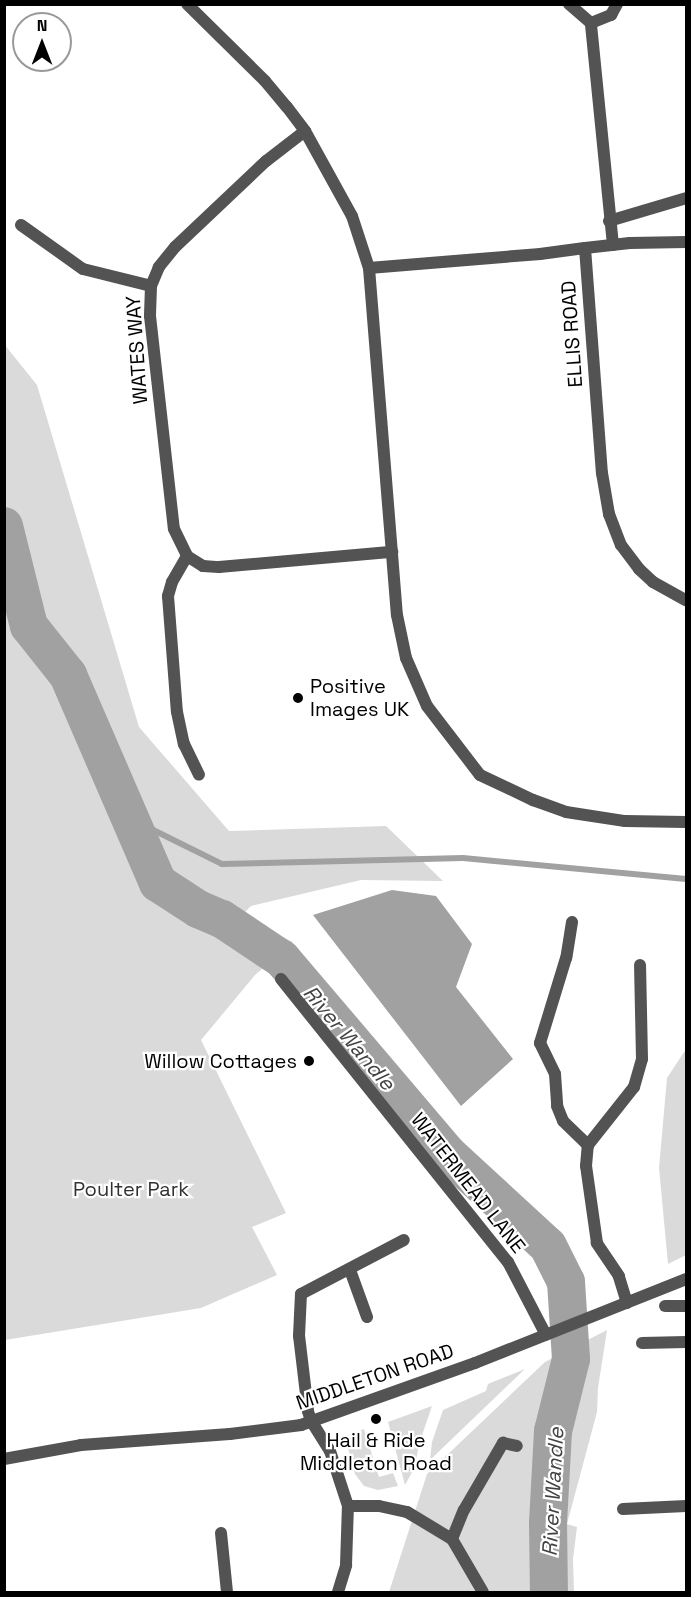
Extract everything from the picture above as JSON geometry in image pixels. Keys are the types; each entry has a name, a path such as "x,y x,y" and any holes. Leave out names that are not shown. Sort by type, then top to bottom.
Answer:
{"street":[{"path":"187,4 265,81 305,131 352,216 369,268 397,615 406,658 427,706 480,775 566,812 625,821 687,822"},
{"path":"569,4 591,23 613,244"},
{"path":"591,23 611,15 618,4"},
{"name":"WATES WAY","path":"187,556 174,529 150,316 151,286 159,267 175,247 266,161 305,131"},
{"path":"609,221 687,198"},
{"path":"21,225 83,269 151,286"},
{"path":"369,268 540,254 613,244 687,242"},
{"name":"ELLIS ROAD","path":"585,248 602,463 609,514 621,546 639,569 662,588 687,600"},
{"path":"199,775 184,744 177,712 168,596 172,582 187,556 203,566 219,567 392,552"},
{"path":"572,922 566,958 540,1043 555,1074 556,1106 563,1121 588,1145"},
{"path":"627,1303 619,1276 597,1243 586,1166 588,1145 634,1087 642,1059 640,965"},
{"name":"WATERMEAD LANE","path":"280,979 508,1262 546,1335"},
{"path":"338,1593 346,1565 348,1506 330,1451 311,1421 299,1336 301,1294 404,1240"},
{"path":"350,1270 367,1317"},
{"name":"MIDDLETON ROAD","path":"4,1459 81,1445 263,1431 311,1421 407,1388 687,1279"},
{"path":"665,1306 687,1306"},
{"path":"642,1343 687,1341"},
{"path":"452,1539 464,1510 503,1443 517,1446"},
{"path":"348,1506 379,1506 407,1512 452,1539 483,1593"},
{"path":"623,1509 687,1506"},
{"path":"221,1533 227,1593"}],"green space":[{"name":"Poulter Park","path":"4,344 37,385 139,727 229,831 386,826 443,881 361,880 251,906 240,917 293,942 255,975 201,1040 286,1213 252,1227 277,1275 201,1308 5,1340"},
{"path":"686,1049 686,1255 668,1264 659,1168 667,1078"},
{"path":"607,1330 598,1388 597,1412 567,1524 577,1527 573,1559 574,1592 389,1592 427,1474 545,1362"},
{"path":"525,1369 430,1460 432,1442 443,1410 486,1391 488,1384"},
{"path":"432,1406 419,1444 415,1467 405,1485 388,1422"},
{"path":"364,1429 379,1477 393,1473 398,1486 378,1490 364,1486 355,1474 348,1448 355,1433"}],"shaded area":[{"path":"392,890 436,896 472,944 456,987 513,1059 461,1106 313,915"}],"waterway":[{"name":"River Wandle","path":"4,526 29,626 68,675 158,883 198,909 222,919 282,959 449,1155 548,1246 566,1282 571,1359 553,1431 548,1523 549,1592"},
{"path":"129,818 222,864 463,858 686,879"}],"place":[{"name":"Positive Images UK","path":"298,698"},
{"name":"Willow Cottages","path":"309,1061"},
{"name":"Hail & Ride Middleton Road","path":"376,1419"}]}
